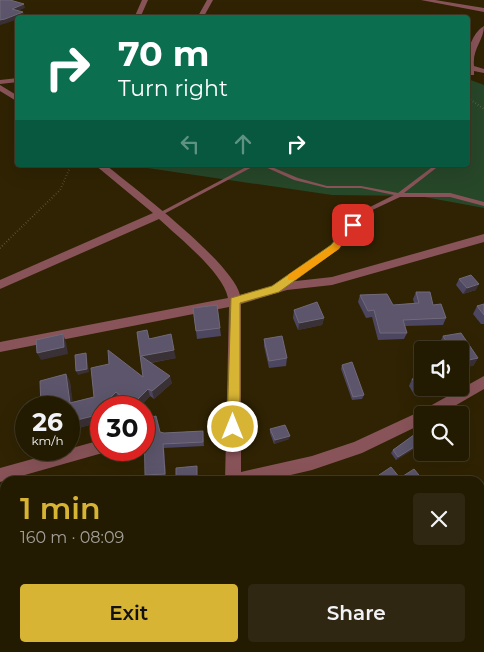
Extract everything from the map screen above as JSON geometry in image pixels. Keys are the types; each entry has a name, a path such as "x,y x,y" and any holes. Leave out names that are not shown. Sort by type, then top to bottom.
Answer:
{"street":[{"path":"138,15 145,0"},
{"path":"202,15 210,0"},
{"path":"424,0 484,10"},
{"path":"470,64 475,44 484,28"},
{"path":"475,44 484,46"},
{"path":"470,68 484,71"},
{"path":"0,82 15,80"},
{"path":"0,87 15,98"},
{"path":"102,167 160,214 221,272 232,287 235,301 233,476"},
{"path":"0,285 160,214"},
{"path":"0,347 235,301 276,289 344,278 484,238"},
{"path":"442,406 484,382"},
{"path":"255,476 312,463 357,448 414,421"},
{"path":"0,476 90,450"}],"lane":[{"path":"160,214 250,167"},
{"path":"269,167 296,179 321,186 361,187 399,196 450,196 484,204"},
{"path":"276,289 335,247 364,212 399,196 435,167"}],"path":[{"path":"470,99 484,109"},
{"path":"0,248 42,210 60,190 70,167"}],"green space":[{"path":"470,80 484,85 484,208 419,196 332,195 141,167 470,167"}],"building":[{"path":"0,0 10,0 24,4 12,9 23,12 0,20"},
{"path":"471,275 479,284 467,288 459,279"},
{"path":"416,292 430,292 433,305 441,304 446,318 403,320 407,333 380,333 374,310 368,311 360,295 387,294 393,305 419,303"},
{"path":"317,302 324,318 299,323 294,310"},
{"path":"484,304 484,315 477,306"},
{"path":"217,305 220,328 196,331 193,308"},
{"path":"147,330 149,339 171,334 174,350 141,356 170,376 152,391 148,389 141,396 121,396 116,392 112,396 94,396 91,368 109,364 108,350 143,377 137,332"},
{"path":"461,333 466,341 446,341 443,336"},
{"path":"63,334 64,347 37,353 36,340"},
{"path":"282,336 287,358 269,361 264,339"},
{"path":"469,345 478,358 469,360"},
{"path":"86,353 87,369 76,371 75,355"},
{"path":"352,362 364,395 353,397 342,365"},
{"path":"66,374 69,396 41,396 40,381"},
{"path":"90,398 90,417 80,419 80,400"},
{"path":"155,416 160,432 203,431 203,442 163,444 165,474 145,475 145,461 155,461"},
{"path":"285,425 290,436 275,440 270,429"},
{"path":"414,435 414,447 398,457 393,450"},
{"path":"197,466 197,476 176,476 176,468"},
{"path":"391,467 398,476 380,476"},
{"path":"414,469 420,476 403,476"}],"slow traffic":[{"path":"292,278 336,246"}],"route":[{"path":"233,427 235,301 276,289 335,247 353,225"}]}
